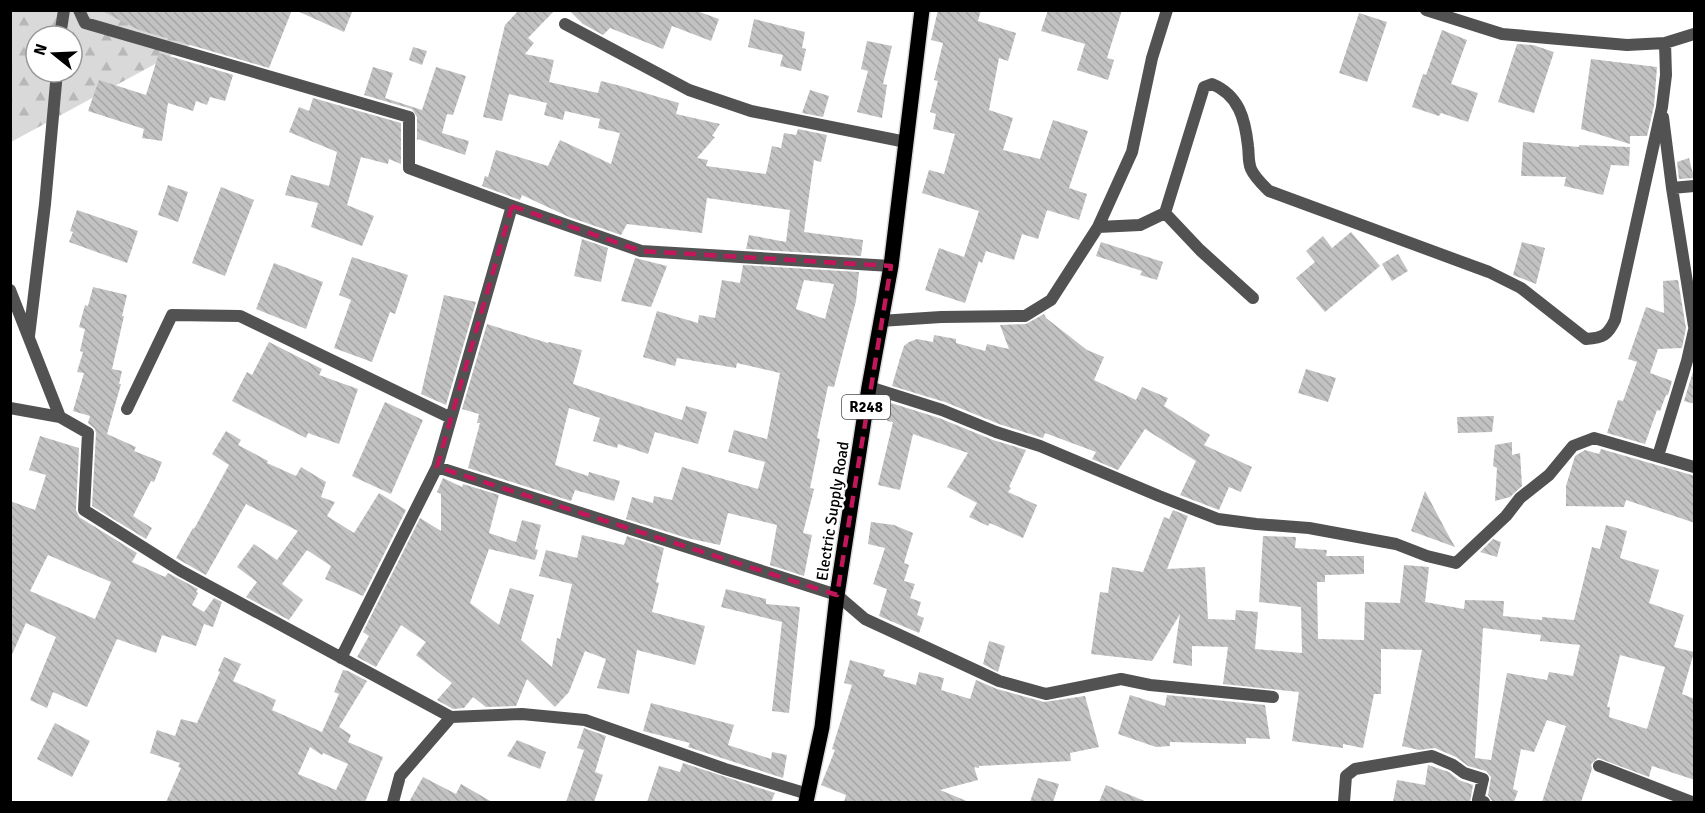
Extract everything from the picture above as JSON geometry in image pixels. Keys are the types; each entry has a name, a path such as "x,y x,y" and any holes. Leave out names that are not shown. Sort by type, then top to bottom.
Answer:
{"main road":[{"name":"Electric Supply Road","path":"807,798 822,727 837,595 869,387 891,266 922,10"}],"street":[{"path":"79,10 86,23 409,117 409,168 641,251 891,266"},
{"path":"880,321 1025,316 1051,300 1098,227 1132,152 1152,58 1167,10"},
{"path":"1426,10 1502,34 1627,45 1665,43 1695,34"},
{"path":"565,24 689,90 740,108 906,142"},
{"path":"1098,227 1140,225 1166,213 1204,87 1212,84 1224,89 1236,102 1247,136 1250,168 1269,191 1490,272 1521,288 1586,339 1600,338 1609,333 1616,320 1662,107 1666,75 1665,43"},
{"path":"29,336 45,204 56,84"},
{"path":"1658,456 1695,328 1672,188 1662,107"},
{"path":"1672,188 1695,186"},
{"path":"341,658 437,467 512,206"},
{"path":"1166,213 1200,250 1253,297"},
{"path":"10,290 60,417"},
{"path":"127,409 172,315 240,316 451,418"},
{"path":"869,387 942,410 996,432 1040,446 1218,519 1309,528 1396,544 1427,556 1456,563 1506,516 1520,498 1549,475 1573,446 1594,438 1695,467"},
{"path":"10,408 60,417 88,433 84,510 181,571 451,717 522,714 585,720 807,798"},
{"path":"437,467 837,595 865,619 999,681 1046,694 1121,679 1150,685 1273,697"},
{"path":"393,802 400,776 451,717"},
{"path":"1344,802 1346,776 1355,769 1432,756 1453,765 1464,773 1483,779 1478,800 1484,802"},
{"path":"1599,766 1692,802"}],"highlighted area":[{"path":"512,206 641,251 891,266 837,595 437,467"}],"green space":[{"path":"11,11 253,11 11,142"}],"building":[{"path":"100,10 292,10 269,68 139,30"},
{"path":"295,10 353,10 344,32"},
{"path":"519,10 555,10 528,38 534,43 525,54 554,60 549,82 598,93 601,81 679,103 676,114 720,124 712,136 715,137 697,158 708,160 706,166 766,174 772,146 781,148 784,133 796,135 798,129 827,135 821,162 814,160 804,232 863,240 861,256 746,249 749,235 786,242 790,210 707,198 702,233 627,224 621,235 569,217 522,195 520,200 482,186 485,176 488,177 496,150 548,166 560,140 611,164 620,133 598,128 600,119 565,111 563,120 544,115 547,103 509,94 502,121 483,117 505,25"},
{"path":"569,10 694,10 719,19 711,41 672,26 663,49 610,28 603,35 583,24"},
{"path":"938,10 981,10 978,21 1016,33 1008,61 999,58 989,110 1013,118 1003,150 1040,159 1053,120 1088,131 1069,188 1087,194 1079,220 1047,210 1038,239 1022,234 1014,260 986,251 982,263 979,261 965,303 925,290 939,248 964,257 979,211 922,193 929,170 944,174 955,134 933,129 936,114 930,112 938,81 934,80 943,43 931,40"},
{"path":"1048,10 1122,10 1107,58 1114,60 1108,80 1077,70 1085,44 1041,31"},
{"path":"1359,13 1387,22 1367,82 1339,73"},
{"path":"754,19 805,32 802,48 806,49 801,71 780,66 783,55 748,47"},
{"path":"1442,30 1467,40 1451,84 1478,93 1468,122 1412,107"},
{"path":"867,41 892,46 883,84 887,85 882,118 857,112 868,71 861,69"},
{"path":"1517,44 1533,45 1554,52 1534,113 1498,102"},
{"path":"413,47 427,51 422,65 409,60"},
{"path":"159,53 237,76 233,75 225,101 210,97 207,105 196,101 193,111 168,103 162,141 142,138 144,129 88,111 99,80 146,95"},
{"path":"1591,59 1657,67 1654,106 1647,136 1630,136 1630,144 1581,129"},
{"path":"373,67 393,73 385,98 422,110 436,67 466,76 453,115 447,114 442,133 469,141 465,155 418,139 417,141 417,117 412,109 364,95"},
{"path":"810,90 829,96 823,117 802,113"},
{"path":"313,98 401,123 401,164 389,159 388,164 361,157 347,205 374,216 362,246 311,227 318,203 285,195 291,175 329,186 337,152 289,132 299,107 309,111"},
{"path":"1523,142 1579,147 1579,145 1630,147 1629,166 1611,165 1603,195 1564,186 1566,177 1521,176"},
{"path":"1689,158 1694,178 1679,179 1677,162"},
{"path":"168,185 188,192 178,222 158,215"},
{"path":"221,187 254,200 225,276 192,263"},
{"path":"77,210 138,231 127,263 69,242"},
{"path":"1351,232 1380,266 1325,312 1296,278 1315,262 1306,251 1323,236 1332,248"},
{"path":"582,239 608,248 601,282 574,276"},
{"path":"1101,242 1163,262 1157,280 1140,275 1142,271 1096,256"},
{"path":"1522,242 1545,248 1536,284 1513,275"},
{"path":"1398,254 1408,271 1392,281 1382,264"},
{"path":"352,257 408,275 395,314 390,312 372,362 334,348 351,300 339,295"},
{"path":"635,258 667,266 651,307 621,301"},
{"path":"274,263 323,282 306,329 256,309"},
{"path":"743,265 859,272 856,301 834,387 828,386 817,438 820,439 810,488 814,489 803,533 812,535 804,576 770,565 777,525 728,513 720,545 687,538 626,519 632,497 653,503 654,496 672,500 682,467 758,489 765,462 728,452 734,430 767,439 780,373 737,363 736,368 677,358 675,366 643,357 657,311 698,323 699,315 715,318 722,280 740,283","holes":["804,280 834,284 825,319 796,309"]},
{"path":"1678,280 1686,328 1682,348 1658,349 1650,373 1672,381 1668,395 1660,411 1657,410 1645,444 1607,433 1618,400 1623,401 1637,362 1628,359 1646,307 1664,313 1663,281"},
{"path":"93,287 127,295 112,369 122,371 119,384 121,384 107,434 136,447 134,451 162,462 154,482 151,481 133,516 152,528 146,539 92,506 96,433 88,423 90,416 73,411 84,373 77,372 83,352 80,351 85,329 79,327"},
{"path":"444,295 476,302 446,405 421,394"},
{"path":"1044,314 1087,350 1104,357 1094,380 1136,400 1142,387 1168,398 1164,406 1210,435 1204,445 1252,467 1241,492 1229,487 1219,510 1180,495 1196,461 1145,429 1118,470 1092,459 1096,452 1045,433 1043,438 999,424 945,402 892,386 904,346 909,342 917,339 933,342 934,335 956,339 956,343 985,351 987,344 1009,349 1000,325 1026,324"},
{"path":"487,324 548,343 582,350 573,384 682,420 686,406 707,412 698,444 655,432 648,454 618,444 617,448 593,441 600,418 569,408 555,465 588,476 589,472 620,481 614,501 575,490 571,501 468,468 480,423 477,423 479,414 462,409"},
{"path":"269,342 322,369 319,375 358,389 339,444 308,433 306,438 232,401 247,372 252,375"},
{"path":"1695,365 1695,404 1684,401"},
{"path":"1306,369 1336,378 1328,402 1298,393"},
{"path":"385,402 423,420 391,494 352,476"},
{"path":"891,403 1026,450 1008,492 1037,505 1023,538 990,523 988,526 969,517 977,503 947,487 968,453 913,434 900,490 878,485 893,422 887,421"},
{"path":"1494,416 1492,432 1458,433 1457,417"},
{"path":"226,431 241,440 238,445 268,461 267,463 296,476 301,467 326,482 321,497 335,502 327,516 354,533 379,493 406,510 363,596 325,579 331,566 307,550 282,584 303,600 289,620 246,597 257,582 237,567 254,544 277,560 298,531 246,504 206,575 176,558 229,465 212,454"},
{"path":"40,436 79,448 76,510 79,517 137,553 132,562 165,577 168,573 198,589 192,605 204,612 214,598 222,602 213,627 204,624 196,646 162,635 156,653 117,639 87,707 53,692 47,708 30,700 56,637 26,623 10,659 10,501 35,510 46,475 29,470","holes":["48,555 111,582 95,619 30,591"]},
{"path":"1512,442 1512,455 1520,453 1522,486 1510,497 1495,501 1497,468 1493,466 1495,445"},
{"path":"1601,449 1695,476 1695,523 1626,500 1624,507 1566,506 1566,486 1575,456 1585,450 1599,454"},
{"path":"443,478 462,487 463,484 499,495 489,533 516,542 522,520 541,525 535,549 538,550 535,560 489,549 470,603 499,625 510,588 534,595 521,640 552,667 557,638 560,639 572,584 539,576 546,550 577,558 582,535 624,545 627,536 664,548 652,612 705,626 695,665 637,650 629,694 597,688 606,659 585,651 569,692 555,707 527,679 516,706 486,707 473,697 464,708 453,709 437,700 452,683 416,655 426,642 401,625 376,667 357,657 369,636 363,632 420,518 441,531 441,494 437,492"},
{"path":"1425,491 1445,529 1455,547 1411,531"},
{"path":"1173,510 1188,516 1167,569 1205,567 1208,619 1235,620 1236,610 1258,612 1255,649 1302,653 1301,607 1259,602 1263,536 1296,537 1295,548 1327,550 1326,556 1364,556 1364,574 1325,575 1325,582 1317,582 1318,639 1364,640 1365,602 1400,603 1404,565 1429,567 1425,602 1464,609 1465,600 1504,601 1503,616 1574,620 1592,547 1600,549 1606,525 1627,531 1620,558 1659,570 1649,603 1684,615 1674,647 1694,652 1682,694 1695,699 1695,780 1652,766 1649,777 1598,758 1591,764 1592,769 1581,802 1542,802 1566,726 1547,720 1534,752 1521,749 1513,789 1518,791 1514,802 1492,801 1488,795 1491,777 1486,771 1468,766 1456,757 1435,748 1419,750 1402,746 1422,650 1381,649 1381,694 1374,694 1363,748 1343,744 1343,748 1292,741 1299,692 1223,684 1228,647 1192,646 1192,666 1173,663 1180,614 1152,661 1091,654 1100,592 1108,593 1112,567 1143,572 1164,517 1169,519","holes":["1483,628 1541,635 1540,641 1580,645 1573,676 1549,672 1547,680 1507,673 1491,760 1475,758","1620,655 1665,667 1647,729 1609,717 1610,707 1607,707"]},
{"path":"871,522 894,525 913,533 904,563 909,565 904,581 915,584 910,598 921,602 917,615 924,618 919,633 879,616 887,589 873,584 885,548 868,544"},
{"path":"1493,539 1501,542 1497,557 1480,552"},
{"path":"726,589 766,599 766,604 800,607 789,713 772,711 782,622 721,607"},
{"path":"989,641 1005,646 998,672 983,664"},
{"path":"224,657 241,664 233,681 276,700 272,710 322,732 339,694 334,692 343,670 367,681 339,727 351,735 348,742 383,757 365,802 166,802 181,768 178,767 180,763 150,753 157,730 175,736 181,719 197,723 220,672 218,671","holes":["310,747 322,755 323,753 348,764 336,790 298,774"]},
{"path":"850,660 885,670 883,676 916,685 919,672 944,678 941,690 970,699 976,680 997,689 1044,702 1085,696 1099,747 1070,753 1071,761 974,767 978,780 940,790 969,802 844,802 846,795 821,785 835,750 832,749 852,685 844,683"},
{"path":"1130,695 1165,706 1167,695 1265,705 1270,739 1246,738 1246,744 1170,742 1170,746 1156,747 1118,734"},
{"path":"651,703 734,725 728,745 771,759 772,752 787,755 783,778 688,747 690,743 643,731"},
{"path":"55,723 90,741 72,777 37,759"},
{"path":"584,728 606,736 595,772 603,775 594,802 566,802 584,750 577,748"},
{"path":"517,740 546,752 540,769 507,756"},
{"path":"683,763 775,793 771,802 647,802 659,766 680,772"},
{"path":"1428,765 1449,772 1459,780 1473,785 1470,802 1393,802 1397,780 1425,785"},
{"path":"423,777 456,794 461,784 492,802 409,802"},
{"path":"1038,778 1059,784 1053,802 1030,802"},
{"path":"1106,785 1147,802 1099,802"}]}
